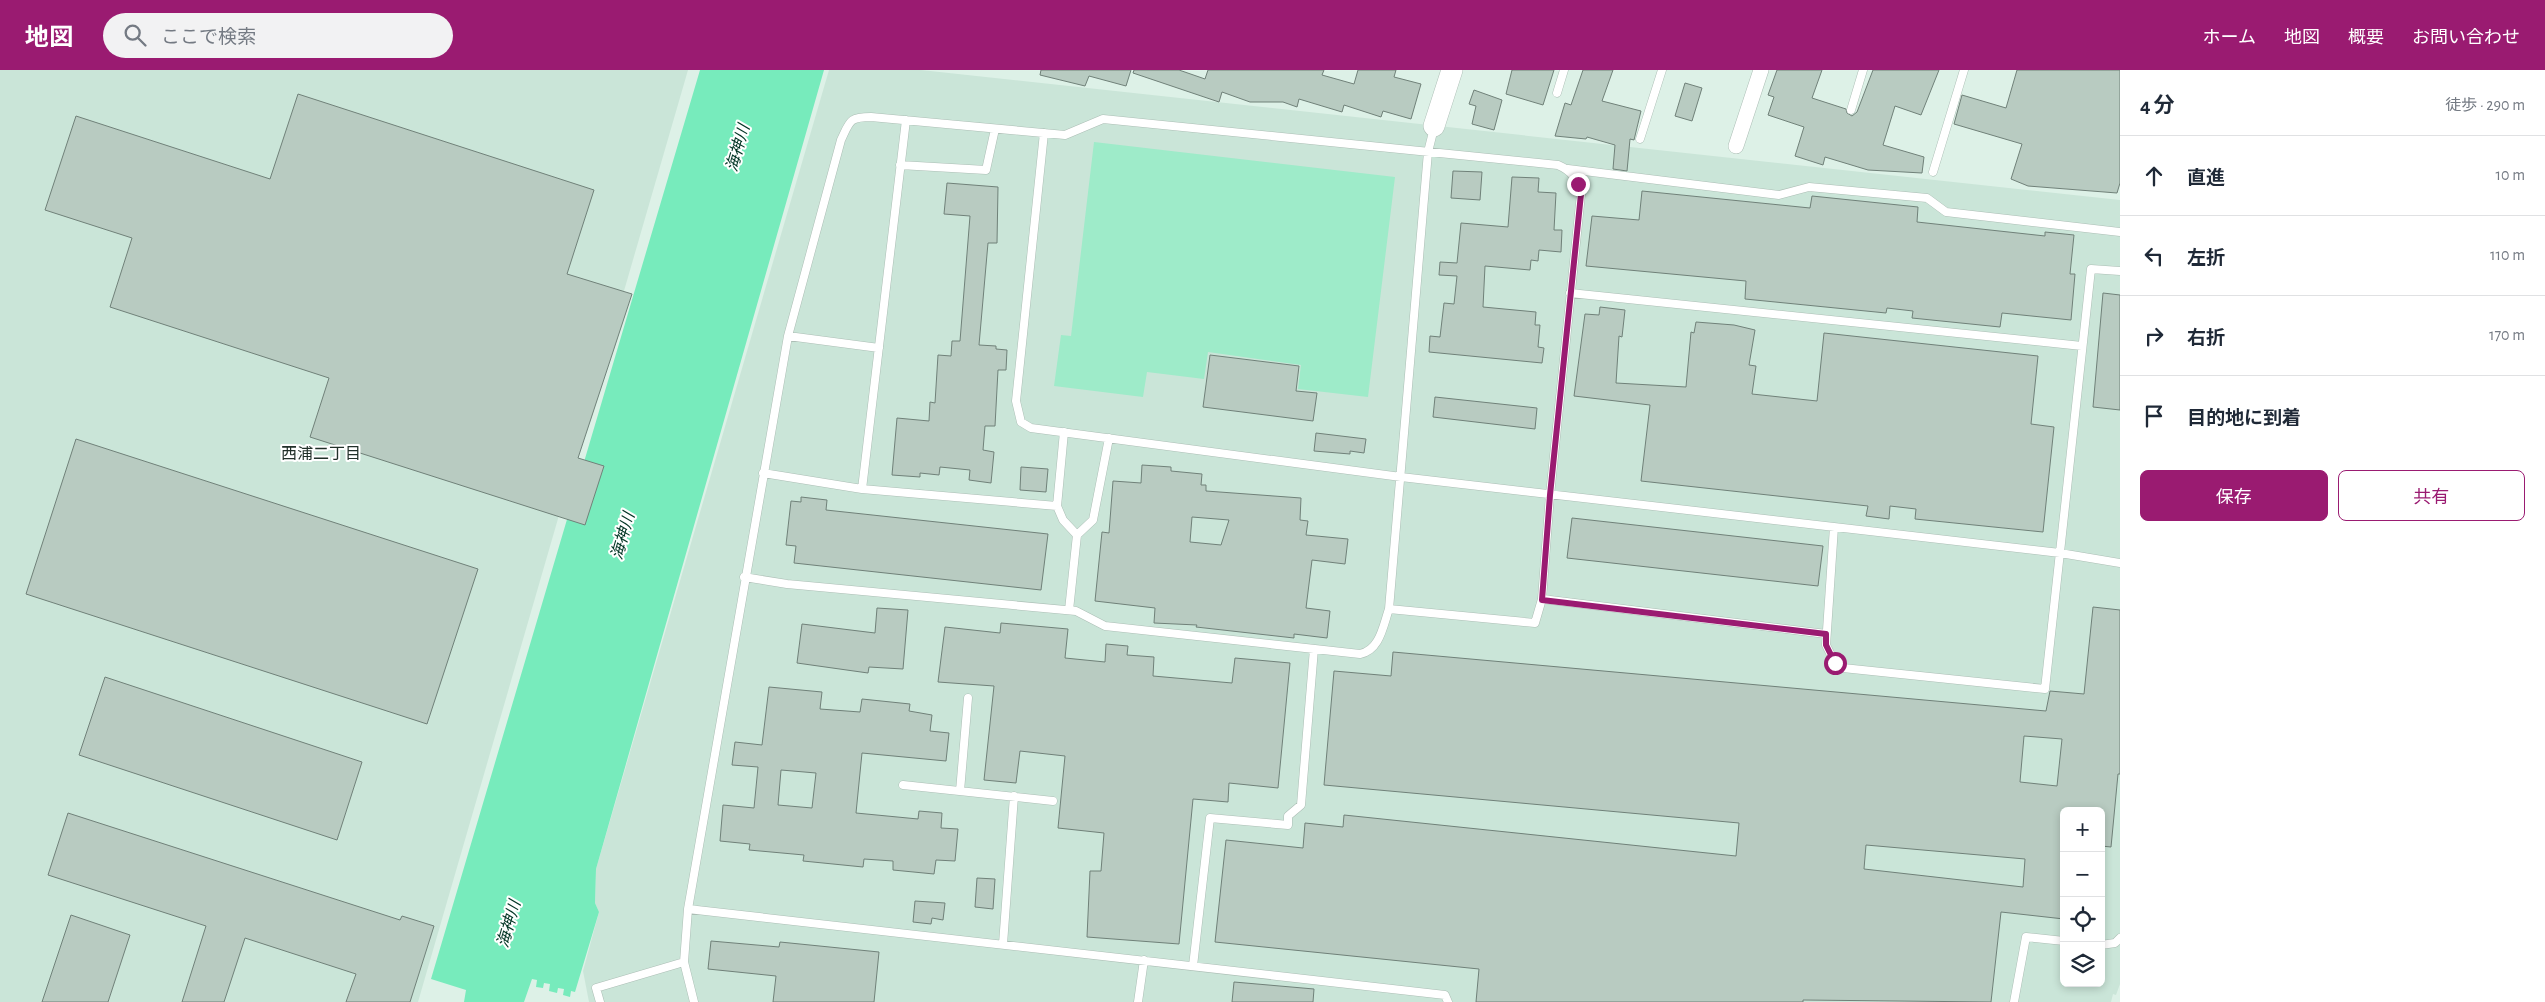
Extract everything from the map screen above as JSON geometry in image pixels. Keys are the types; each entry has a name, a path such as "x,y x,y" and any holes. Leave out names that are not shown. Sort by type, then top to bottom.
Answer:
{"street":[{"path":"1434,126 1452,70"},
{"path":"1736,146 1761,70"}],"lane":[{"path":"1557,93 1564,70"},
{"path":"1640,139 1662,70"},
{"path":"1850,110 1863,70"},
{"path":"1934,172 1964,70"},
{"path":"694,1002 684,962 688,909 744,576 788,336 841,140 850,121 861,117 1065,135 1103,119 1558,166 1568,169 1778,195 1809,187 1927,198 1946,212 2120,232"},
{"path":"862,489 906,120"},
{"path":"744,576 797,585 1069,610 1076,611 1105,626 1360,654 1367,652 1376,645 1389,609 1428,152 1434,126"},
{"path":"900,165 986,170 995,129"},
{"path":"1044,133 1016,411 1021,422 1031,428 1550,495 2060,552 2120,563"},
{"path":"1389,609 1535,623 1542,600 1550,495 1581,194 1574,176 1568,169"},
{"path":"1834,527 1826,645 1835,663 1843,668 2045,689 2091,269 2120,272"},
{"path":"1570,293 2082,346"},
{"path":"788,336 878,348"},
{"path":"1064,432 1057,506 1063,520 1077,535"},
{"path":"1069,610 1077,535 1093,520 1109,438"},
{"path":"764,474 862,489 1057,506"},
{"path":"1542,600 1826,634"},
{"path":"1193,966 1210,818 1288,825 1288,816 1301,805 1314,649"},
{"path":"960,791 968,698"},
{"path":"903,785 1053,800"},
{"path":"1003,944 1014,796"},
{"path":"688,909 1445,995 1448,1002"},
{"path":"2014,1002 2026,937 2060,941"},
{"path":"2105,944 2115,943 2120,938"},
{"path":"1138,1002 1144,960"},
{"path":"600,1002 596,988 684,962"}],"shaded area":[{"path":"0,70 688,70 418,1002 0,1002"},
{"path":"829,70 921,70 2120,200 2120,984 2116,995 2113,994 2111,1002 589,1002 583,971 599,912 595,903 596,869"},
{"path":"1094,142 1395,177 1368,397 1298,389 1301,365 1208,352 1204,379 1147,372 1143,397 1054,386 1061,335 1071,336"}],"water":[{"name":"海神川","path":"700,70 824,70 596,869 595,903 599,912 575,992 571,991 570,997 563,995 564,989 558,988 557,993 549,991 550,984 544,983 543,988 536,987 537,980 532,979 524,1002 464,1002 466,990 431,979"}],"building":[{"path":"1041,70 1131,70 1126,86 1089,76 1085,86 1040,75"},
{"path":"1134,70 1179,70 1205,79 1208,70 1324,70 1322,75 1354,84 1358,70 1396,70 1394,77 1421,84 1411,119 1383,111 1381,117 1344,105 1342,112 1299,99 1297,107 1283,102 1250,102 1222,92 1219,102 1133,73"},
{"path":"1512,70 1554,70 1543,105 1506,94"},
{"path":"1583,70 1613,70 1602,101 1641,111 1634,140 1630,139 1627,171 1613,169 1615,145 1587,137 1586,139 1555,136 1565,103 1571,105"},
{"path":"1777,70 1822,70 1812,98 1846,109 1847,113 1852,116 1857,112 1873,70 1939,70 1921,115 1895,106 1883,145 1924,157 1922,173 1868,170 1825,157 1823,165 1795,156 1804,127 1768,115 1774,97 1768,95"},
{"path":"2017,70 2120,70 2120,183 2117,193 2028,186 2011,179 2022,144 1954,124 1962,95 2006,108"},
{"path":"1685,83 1702,88 1692,121 1675,116"},
{"path":"1474,90 1502,100 1494,130 1472,124 1476,106 1469,104"},
{"path":"298,94 594,190 567,274 632,294 578,458 604,466 585,525 310,437 329,378 110,307 132,238 45,210 76,116 270,179"},
{"path":"1453,171 1482,172 1480,200 1451,198"},
{"path":"1512,177 1539,178 1538,192 1556,193 1554,230 1562,230 1561,252 1539,250 1538,261 1531,260 1530,270 1485,266 1483,307 1536,312 1535,325 1540,325 1538,347 1544,348 1542,363 1429,352 1430,336 1440,337 1444,303 1454,304 1457,276 1439,275 1440,262 1457,263 1461,223 1508,227"},
{"path":"947,183 998,187 997,243 988,243 979,345 996,346 996,349 1007,350 1006,370 998,370 995,426 985,426 983,450 994,452 991,483 969,480 970,470 940,467 939,475 920,473 920,477 892,475 897,418 929,421 930,402 935,403 938,355 951,356 952,341 960,341 970,216 944,214"},
{"path":"1642,191 1810,208 1812,196 1918,207 1917,222 2045,236 2045,232 2074,235 2070,274 2075,274 2071,320 2002,313 2000,327 1912,318 1913,311 1887,308 1886,313 1745,299 1746,281 1586,266 1592,216 1639,220"},
{"path":"2103,293 2120,295 2120,410 2093,407"},
{"path":"1600,307 1625,310 1622,337 1619,336 1616,383 1686,387 1691,332 1694,333 1696,322 1734,325 1755,330 1749,365 1756,366 1752,394 1817,401 1824,333 2038,356 2031,424 2054,427 2043,532 1915,519 1916,509 1890,506 1889,519 1866,516 1868,506 1641,481 1650,405 1574,396 1585,314 1599,315"},
{"path":"1210,355 1299,366 1296,391 1317,393 1313,421 1203,407"},
{"path":"1435,397 1537,408 1535,429 1433,417"},
{"path":"1316,433 1366,439 1364,453 1350,451 1350,454 1314,451"},
{"path":"76,439 478,569 427,724 26,594"},
{"path":"1142,465 1171,467 1171,471 1202,474 1201,485 1206,485 1206,491 1301,498 1300,520 1308,521 1306,535 1348,539 1345,564 1312,560 1306,608 1330,611 1327,638 1294,634 1294,638 1196,627 1197,625 1154,623 1155,608 1095,601 1102,532 1109,533 1113,481 1141,483","holes":["1192,517 1229,520 1221,545 1190,542"]},
{"path":"1021,467 1048,469 1046,492 1020,490"},
{"path":"801,497 827,500 826,510 1048,534 1041,590 794,563 796,546 786,545 791,501 801,502"},
{"path":"1572,518 1823,546 1818,586 1567,558"},
{"path":"2093,607 2120,610 2120,774 2118,774 2111,847 2105,846 2105,807 2060,807 2060,919 2001,912 1991,1002 1803,1000 1803,1002 1476,1002 1479,969 1215,942 1226,840 1303,848 1305,823 1343,827 1344,815 1736,856 1739,823 1324,785 1334,671 1391,676 1393,652 2046,711 2050,691 2084,694","holes":["2024,736 2062,739 2057,786 2020,782","1866,845 2025,859 2023,887 1864,869"]},
{"path":"877,608 908,610 903,669 869,667 868,673 797,663 802,624 875,633"},
{"path":"1001,623 1068,629 1065,658 1105,662 1106,644 1128,646 1127,655 1154,657 1153,676 1232,683 1235,658 1290,663 1278,788 1229,783 1228,802 1193,799 1179,944 1087,937 1090,871 1101,871 1104,833 1058,828 1065,756 1020,751 1016,783 984,780 994,686 938,682 945,627 1000,633"},
{"path":"105,677 362,762 337,840 79,755"},
{"path":"769,687 822,692 820,709 860,712 862,699 910,704 909,711 932,715 930,731 949,733 946,761 862,753 856,813 918,819 919,811 942,813 941,828 958,829 955,861 936,860 934,874 893,870 893,861 864,859 863,867 803,861 804,855 749,850 750,844 720,841 723,805 754,808 758,767 732,765 735,742 762,745","holes":["781,770 816,773 812,808 778,805"]},
{"path":"68,813 400,920 402,916 434,926 410,1002 346,1002 356,974 245,938 224,1002 182,1002 206,926 48,875"},
{"path":"977,878 995,879 993,909 975,907"},
{"path":"915,901 945,903 943,920 932,918 931,924 913,922"},
{"path":"71,915 130,935 108,1002 42,1002"},
{"path":"711,941 779,947 780,942 879,952 874,1002 773,1002 776,976 708,969"},
{"path":"1234,982 1314,989 1313,1002 1232,1002"}],"district":[{"name":"西浦二丁目","path":"321,454"}],"route":[{"path":"1578,184 1581,194 1550,495 1542,600 1826,634 1826,645 1835,663"}]}
